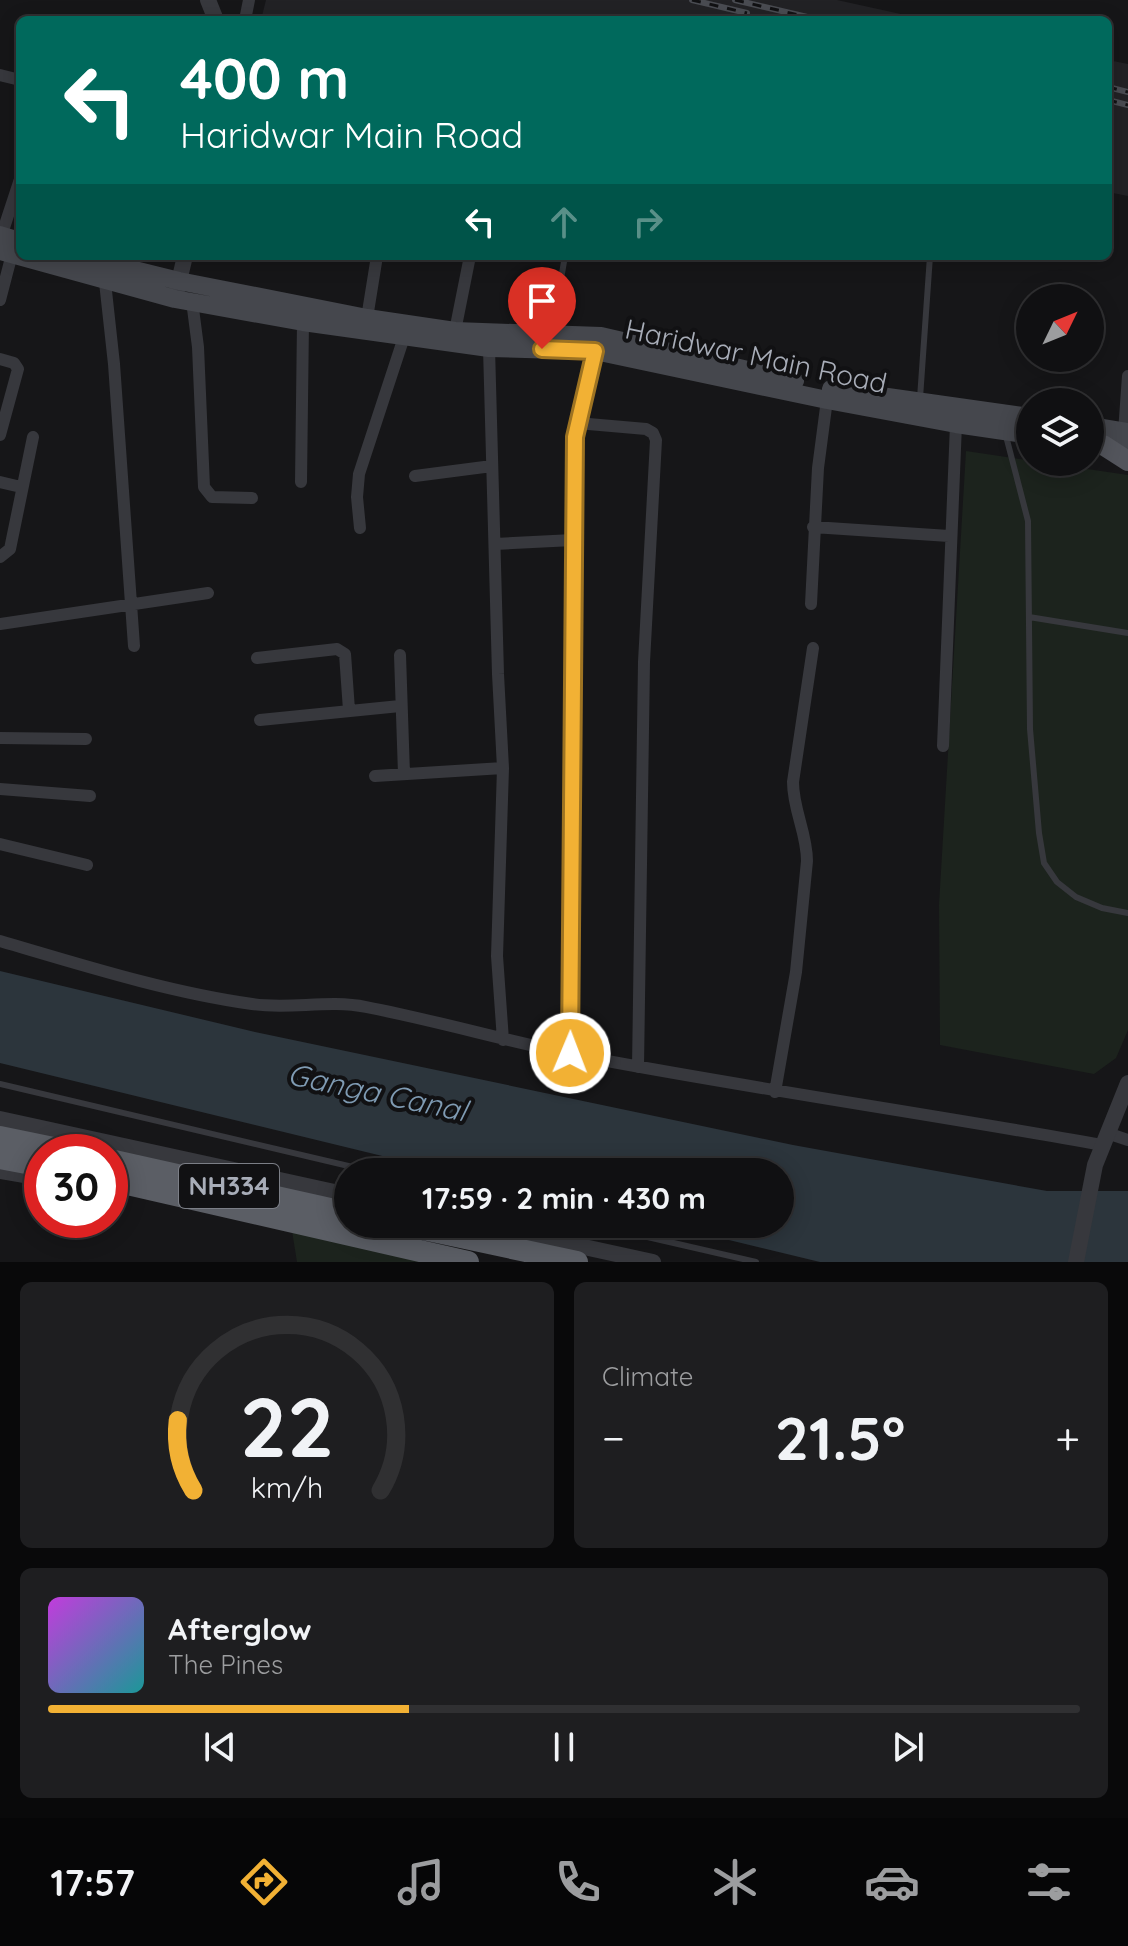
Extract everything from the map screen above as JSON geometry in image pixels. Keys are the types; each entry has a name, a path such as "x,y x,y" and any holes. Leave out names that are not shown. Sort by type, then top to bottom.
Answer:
{"highway":[{"path":"0,1137 24,1142"},
{"path":"0,1158 24,1163"},
{"name":"NH334","path":"128,1164 334,1210"},
{"name":"NH334","path":"128,1185 468,1262"},
{"path":"465,1238 577,1262"}],"main road":[{"name":"Haridwar Main Road","path":"51,260 105,282 367,318 406,331 489,348 598,343"},
{"name":"Haridwar Main Road","path":"89,260 182,294 303,322 406,331 552,334 956,424 1016,433"},
{"name":"Haridwar Main Road","path":"828,395 920,402 1016,415"},
{"path":"1104,430 1127,437"},
{"path":"1104,442 1127,437"},
{"path":"1104,448 1128,461"}],"street":[{"path":"0,300 16,198"},
{"path":"185,260 182,294 198,347 204,487 212,497 252,498"},
{"path":"367,318 376,260"},
{"path":"455,331 469,260"},
{"path":"105,282 114,364 134,646"},
{"path":"301,482 303,322"},
{"path":"360,528 357,497 359,474 406,331"},
{"path":"570,1053 573,540 577,423 598,343"},
{"path":"489,348 503,768 497,956 503,1040"},
{"path":"0,359 14,363 18,369 0,435"},
{"path":"1127,437 1128,376"},
{"path":"811,604 813,527 828,395"},
{"path":"577,423 646,429 653,433 656,440 644,662 638,1067"},
{"path":"943,746 949,536 956,424"},
{"path":"0,557 10,549 33,437"},
{"path":"415,476 492,466"},
{"path":"0,482 21,487"},
{"path":"813,527 949,536"},
{"path":"495,544 573,540"},
{"path":"0,624 208,593"},
{"path":"775,1092 796,972 807,861 807,846 793,800 793,782 813,648"},
{"path":"257,658 342,650 345,654 349,710"},
{"path":"400,655 404,774"},
{"path":"260,720 400,706"},
{"path":"0,738 86,739"},
{"path":"375,776 503,768"},
{"path":"0,789 90,796"},
{"path":"0,844 87,865"},
{"path":"0,941 204,996 283,1008 346,1004 503,1040 775,1092 963,1120 1128,1140"},
{"path":"1076,1262 1095,1165 1128,1083"},
{"path":"0,1119 334,1192"},
{"path":"0,1171 24,1175"},
{"path":"543,1238 653,1262"}],"lane":[{"path":"552,334 564,260"},
{"path":"920,402 930,260"},
{"path":"1005,431 1028,521 1030,729 1044,863 1057,882 1076,897 1102,908 1128,913"},
{"path":"1029,617 1128,633"},
{"path":"0,1084 334,1163"},
{"path":"652,1238 756,1262"}],"shaded area":[{"path":"266,0 837,0 910,16 262,16"},
{"path":"1112,61 1128,64 1128,196 1112,193"},
{"path":"966,451 1016,458 1016,476 1104,476 1104,471 1128,475 1128,1030 1116,1058 1094,1074 940,1045 939,905"},
{"path":"292,1231 431,1262 297,1262"}],"water":[{"name":"Ganga Canal","path":"0,971 255,1032 793,1145 1047,1191 1128,1191 1128,1262 820,1262 721,1238 794,1238 794,1158 390,1158 0,1063"}],"railway":[{"path":"692,0 747,13"},
{"path":"735,0 803,16"},
{"path":"1112,88 1128,92"},
{"path":"1112,101 1128,105"}],"route":[{"path":"542,349 595,351 575,437 570,1053"}]}
